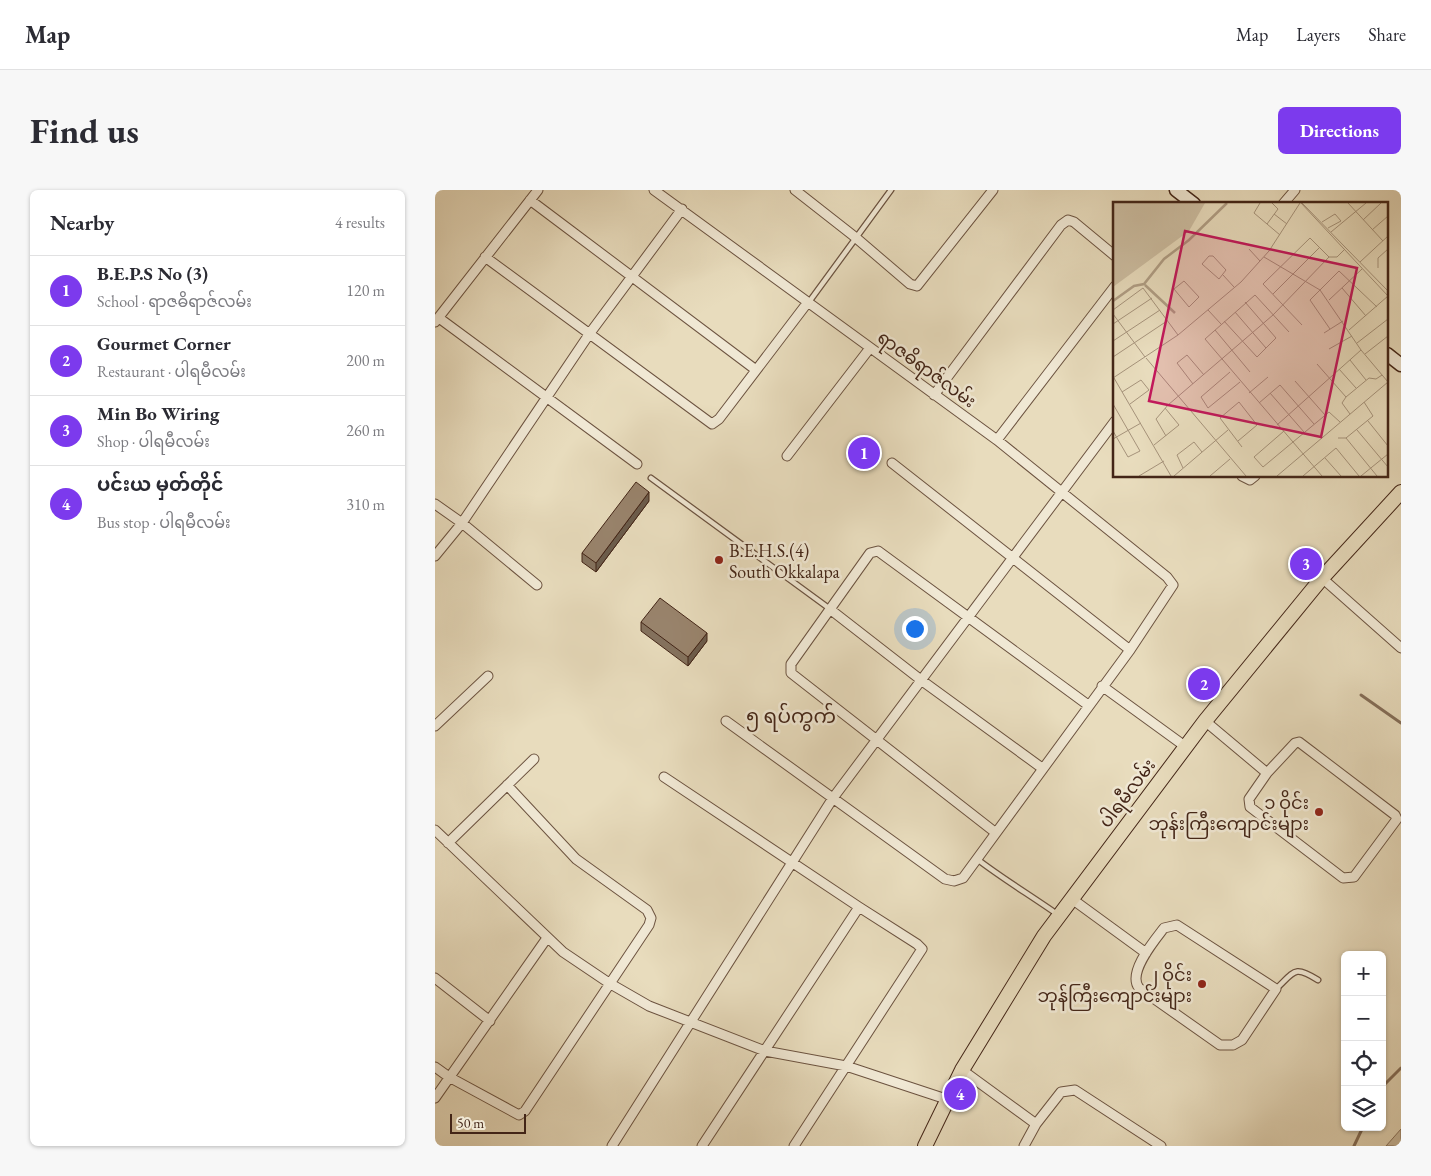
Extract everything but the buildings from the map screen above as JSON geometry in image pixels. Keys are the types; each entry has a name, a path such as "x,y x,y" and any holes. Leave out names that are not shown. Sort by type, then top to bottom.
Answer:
{"main road":[{"path":"1177,190 1192,202"},
{"path":"1389,356 1401,365"},
{"name":"ပါရမီလမ်း","path":"925,1146 946,1099 962,1070 1044,936 1205,721 1322,578 1401,492"}],"street":[{"path":"537,190 437,320 637,464"},
{"name":"ရာဇဓိရာဇ်လမ်း","path":"654,190 997,440 1167,577 1173,585 1130,650"},
{"path":"795,190 855,237 910,284 917,286 993,190"},
{"path":"1285,202 1295,190"},
{"path":"530,200 756,370"},
{"path":"435,556 462,522 590,333 682,209"},
{"path":"934,395 1061,226 1068,220 1074,222 1113,254"},
{"path":"485,258 712,424 719,419 808,302"},
{"path":"997,440 1113,289"},
{"path":"787,456 869,348"},
{"path":"612,1146 833,798 1012,556 1113,424"},
{"path":"727,721 945,879 954,881 963,878 1130,650 892,463"},
{"path":"435,504 462,522 537,585"},
{"path":"995,833 791,673 791,664 870,553 875,550 969,616 1088,705"},
{"path":"1322,578 1399,642"},
{"path":"831,610 921,680 1042,768"},
{"path":"435,726 488,676"},
{"path":"1102,686 1186,747"},
{"path":"1205,721 1267,773"},
{"path":"1299,742 1395,815 1396,823 1354,877 1343,878 1250,806 1249,799 1267,773 1299,742"},
{"path":"448,843 534,759"},
{"path":"664,777 922,949 794,1146"},
{"path":"435,1067 449,1077 519,1115 525,1111 649,925 651,918 647,910 576,858 507,785"},
{"path":"435,830 563,952 609,983 649,1006 765,1050 846,1066 946,1099"},
{"path":"1071,899 1145,953"},
{"path":"702,1146 859,907"},
{"path":"1177,925 1275,989 1242,1040 1233,1045 1221,1045 1139,988 1135,978 1145,953 1164,928 1177,925"},
{"path":"435,1098 547,938"},
{"path":"435,978 490,1021"},
{"path":"962,1070 1036,1124"},
{"path":"1024,1146 1036,1124 1061,1092 1075,1090 1161,1146"}],"lane":[{"path":"808,302 891,190"},
{"path":"651,478 831,610"},
{"path":"976,858 1010,884 1021,889 1059,916"},
{"path":"1275,989 1293,972 1299,970 1303,970 1318,980"}],"shaded area":[{"path":"1401,1129 1401,1146 1386,1146"}],"waterway":[{"path":"1361,695 1401,723"},
{"path":"1383,1086 1401,1068"},
{"path":"1354,1146 1361,1131"}],"place":[{"name":"B.E.P.S No (3)","path":"864,453"},
{"name":"B.E.H.S.(4) South Okkalapa","path":"719,560"},
{"name":"Min Bo Wiring","path":"1306,564"},
{"name":"Gourmet Corner","path":"1204,684"},
{"name":"၁ ဝိုင်း ဘုန်းကြီးကျောင်းများ","path":"1319,812"},
{"name":"၂ ဝိုင်း ဘုန်ကြီးကျောင်းများ","path":"1202,984"},
{"name":"ပင်းယ မှတ်တိုင်","path":"960,1094"}],"district":[{"name":"၅ ရပ်ကွက်","path":"791,716"}]}
